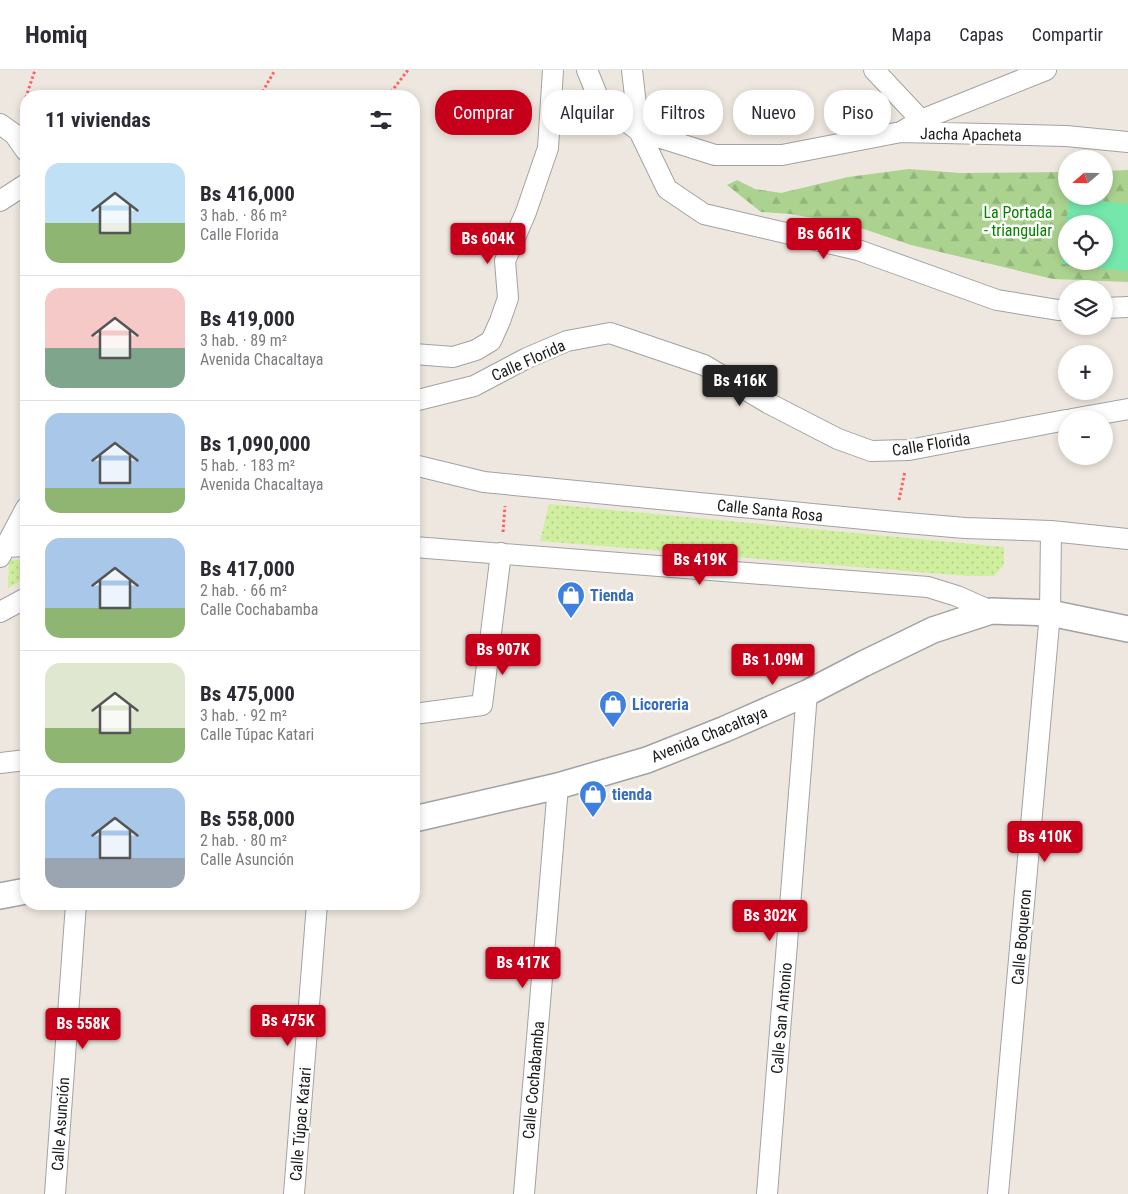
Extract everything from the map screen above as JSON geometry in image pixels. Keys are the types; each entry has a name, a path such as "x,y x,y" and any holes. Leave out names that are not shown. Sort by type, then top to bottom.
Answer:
{"street":[{"path":"420,354 453,357 476,350 491,341 508,298 506,261 526,212 548,148 553,70"},
{"path":"587,70 600,102 640,131"},
{"path":"632,70 640,131 667,188 704,214 858,250 997,300 1058,310"},
{"path":"874,70 921,120"},
{"path":"901,132 921,120 1046,70"},
{"path":"7,129 20,144"},
{"name":"Jacha Apacheta","path":"640,131 715,155 782,155 901,132 1066,136 1128,142"},
{"path":"0,201 20,188"},
{"path":"1113,308 1128,307"},
{"name":"Calle Florida","path":"420,400 474,386 527,358 567,341 610,333 704,365 768,403 838,438 871,451 909,450 1058,422"},
{"path":"1113,412 1128,409"},
{"name":"Calle Santa Rosa","path":"420,466 484,482 895,522 965,528 1051,531 1128,539"},
{"path":"1,548 20,518"},
{"name":"Calle Boqueron","path":"998,1194 1050,613 1051,531"},
{"path":"1,548 20,546"},
{"name":"Avenida Chacaltaya","path":"420,547 928,587 957,596 991,611"},
{"path":"420,713 482,705 501,553"},
{"path":"0,612 20,601"},
{"name":"Avenida Chacaltaya","path":"420,818 558,786 647,760 725,729 807,693 933,630 991,611 1050,613 1128,629"},
{"name":"Calle San Antonio","path":"767,1194 807,693"},
{"path":"0,763 20,761"},
{"name":"Calle Cochabamba","path":"524,1194 558,786"},
{"path":"0,896 20,892"},
{"name":"Calle Asunción","path":"55,1194 76,910"},
{"name":"Calle Túpac Katari","path":"294,1194 318,910"}],"path":[{"path":"26,90 35,70"},
{"path":"263,90 275,70"},
{"path":"393,90 408,70"},
{"path":"7,129 20,102"},
{"path":"895,522 909,450"},
{"path":"501,553 507,484"}],"green space":[{"name":"La Portada - triangular","path":"909,169 960,173 1058,172 1058,205 1113,205 1113,171 1128,170 1128,282 1053,279 911,245 849,224 790,214 761,212 727,185 737,180 755,189 781,193 848,177"},
{"path":"1113,202 1128,204 1128,271 1113,269 1113,215 1067,215 1068,205 1113,205"},
{"path":"549,504 1004,547 1004,565 994,576 967,576 540,541"},
{"path":"9,560 20,560 20,581 8,588"}],"place":[{"name":"Tienda","path":"571,619"},
{"name":"Licoreria","path":"613,728"},
{"name":"tienda","path":"593,818"}]}
